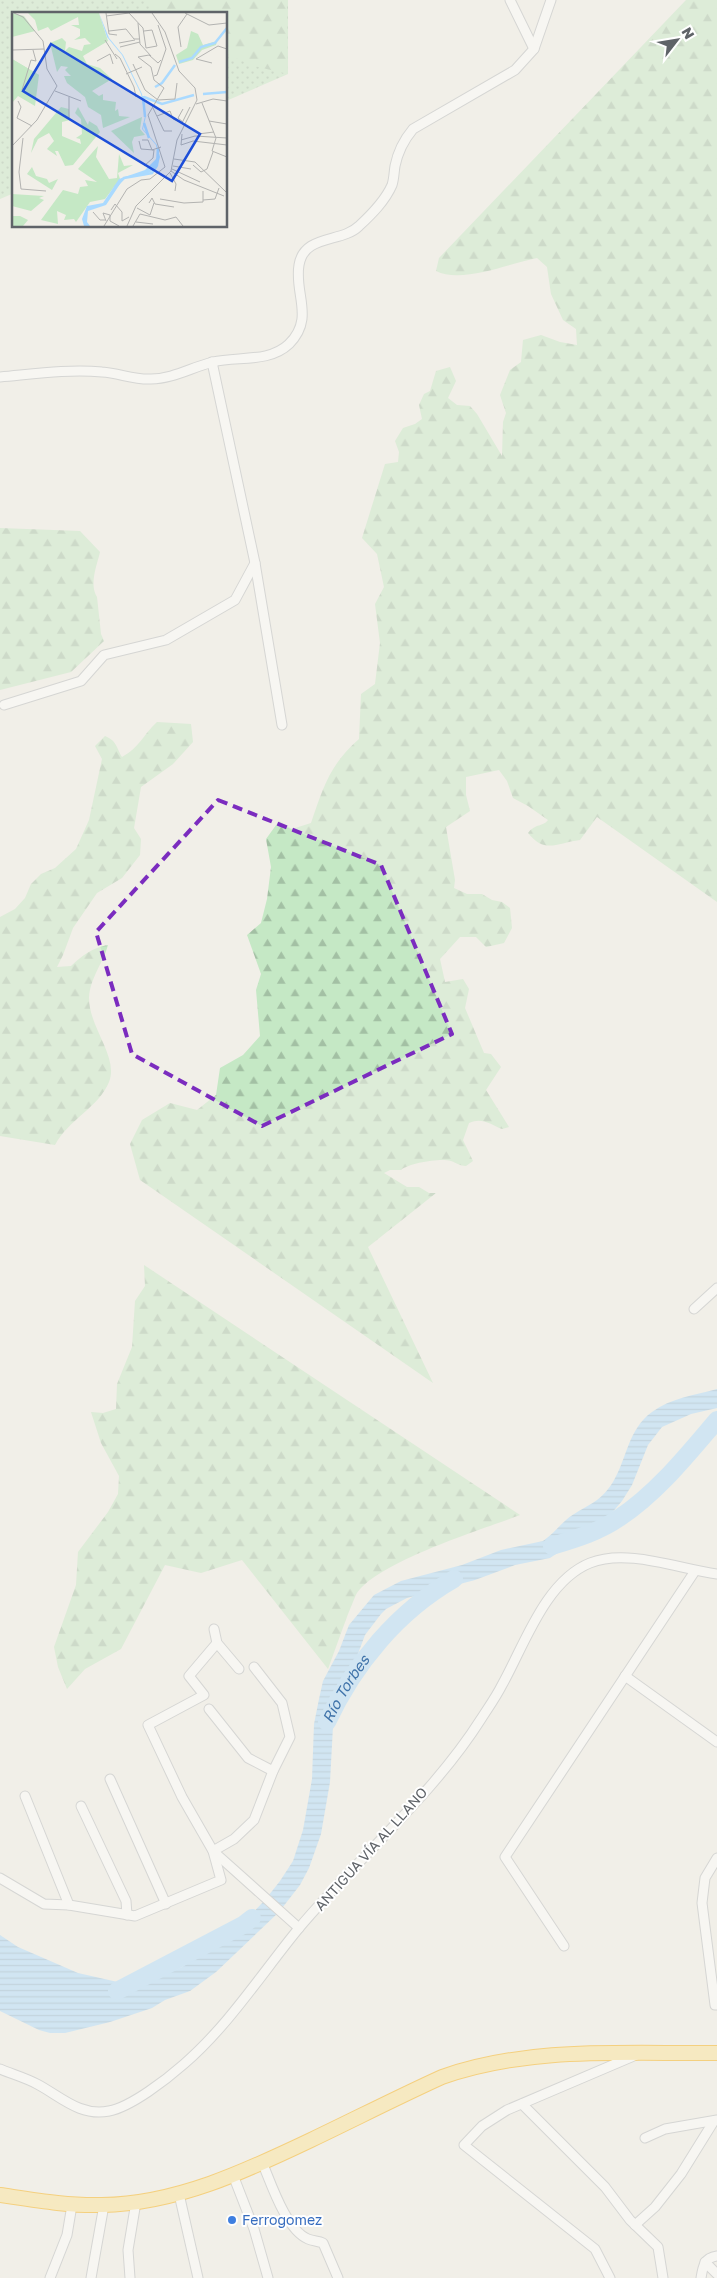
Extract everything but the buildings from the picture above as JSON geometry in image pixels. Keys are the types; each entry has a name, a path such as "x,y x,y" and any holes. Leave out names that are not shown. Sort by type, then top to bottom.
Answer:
{"highway":[{"path":"0,2195 72,2205 104,2206 179,2194 233,2175 395,2098 469,2068 497,2062 568,2054 717,2053"}],"street":[{"path":"510,0 534,49"},
{"path":"0,378 75,371 104,372 129,378 152,379 173,375 212,362 253,359 288,346 298,334 304,317 299,265 305,250 316,242 356,229 386,198 393,183 401,144 413,129 516,70 534,49 552,0"},
{"path":"212,362 255,563 282,725"},
{"path":"4,705 81,681 104,655 166,640 235,600 255,563"},
{"path":"694,1309 717,1288"},
{"name":"ANTIGUA VÍA AL LLANO","path":"0,2069 36,2083 80,2110 110,2111 133,2100 185,2064 227,2019 299,1928 379,1842 469,1739 502,1686 549,1598 568,1577 592,1562 614,1558 654,1561 695,1571 717,1574"},
{"path":"564,1946 505,1857 695,1571"},
{"path":"214,1630 217,1643 239,1669"},
{"path":"0,1878 44,1904 69,1905 135,1916 221,1880 213,1852 182,1797 148,1725 204,1696 189,1676 217,1643"},
{"path":"213,1852 234,1839 254,1820 273,1771 290,1737 282,1703 254,1667"},
{"path":"625,1676 717,1742"},
{"path":"210,1709 248,1758 273,1771"},
{"path":"110,1779 166,1904"},
{"path":"25,1796 69,1905"},
{"path":"81,1806 126,1901 127,1915"},
{"path":"213,1852 299,1928"},
{"path":"717,1858 705,1878 702,1903 715,2005 717,2005"},
{"path":"610,2278 595,2249 464,2145 482,2126 507,2110 639,2054"},
{"path":"522,2104 604,2187 635,2225 658,2247 663,2278"},
{"path":"635,2225 655,2207 681,2174 715,2121"},
{"path":"645,2138 665,2129 715,2121"},
{"path":"262,2162 279,2204 295,2228 306,2238 323,2242 338,2278"},
{"path":"233,2175 254,2229 268,2278"},
{"path":"179,2194 198,2278"},
{"path":"130,2278 128,2250 136,2202"},
{"path":"50,2278 67,2235 72,2205"},
{"path":"91,2278 104,2206"},
{"path":"701,2278 705,2262 708,2258 717,2256"},
{"path":"705,2262 717,2274"}],"highlighted area":[{"path":"218,800 381,865 452,1034 262,1126 132,1054 96,932"}],"green space":[{"path":"0,0 288,0 288,74 228,100 228,12 12,12 12,194 0,199"},
{"path":"143,0 287,0 288,74 254,66 228,55 228,12 157,12"},
{"path":"686,0 717,0 717,902 597,817 580,840 551,846 540,843 528,833 548,820 513,798 507,781 499,770 466,777 466,795 470,811 446,827 455,880 454,888 467,894 482,894 492,900 502,902 510,908 512,928 504,943 486,947 476,937 460,937 440,959 445,982 463,979 469,989 465,1008 484,1053 491,1054 501,1067 486,1090 509,1127 502,1129 482,1121 469,1123 463,1140 473,1161 466,1166 446,1160 433,1161 418,1163 401,1170 390,1170 384,1173 407,1187 419,1187 429,1193 436,1193 368,1247 433,1383 140,1180 130,1144 142,1120 170,1103 197,1110 216,1095 220,1068 243,1055 260,1036 256,990 261,974 247,935 261,923 267,899 271,867 266,839 279,821 292,829 311,823 334,767 359,739 361,694 375,684 380,643 375,604 384,587 377,554 362,538 385,464 398,462 399,452 395,441 403,428 415,424 422,419 419,405 424,394 430,391 436,371 450,367 456,381 448,398 457,405 470,406 477,414 502,456 503,422 506,413 500,395 510,370 521,362 523,340 541,335 560,342 577,345 576,329 563,320 551,294 547,267 537,258 486,271 459,275 436,271 439,258"},
{"path":"0,528 80,531 100,552 94,574 94,586 101,634 104,641 71,672 0,690"},
{"path":"157,722 191,724 193,742 173,764 141,787 134,828 141,839 140,855 122,878 97,893 73,928 57,967 71,966 88,952 108,945 94,977 89,998 90,1009 110,1063 109,1082 98,1099 68,1128 55,1145 0,1136 0,917 15,909 25,898 31,884 41,874 55,868 76,849 89,820 102,759 95,746 105,736 114,742 122,757 137,745"},
{"path":"144,1265 520,1515 456,1538 404,1560 382,1572 365,1585 355,1597 328,1669 242,1560 201,1573 165,1565 121,1649 85,1669 67,1689 58,1667 54,1647 76,1585 78,1552 108,1512 118,1494 119,1476 101,1443 91,1412 103,1413 116,1409 117,1384 132,1347 135,1301 145,1286"}],"water":[{"path":"717,1389 717,1408 691,1414 662,1427 648,1445 632,1485 622,1501 610,1515 578,1534 559,1552 550,1558 515,1565 475,1580 407,1598 386,1609 381,1614 365,1635 356,1659 341,1687 333,1726 330,1782 321,1834 309,1868 300,1885 279,1912 216,1972 190,1991 165,2000 152,2008 110,2022 65,2033 50,2033 39,2030 0,2011 0,1935 18,1947 78,1973 122,1983 162,1976 182,1967 218,1943 247,1919 265,1900 293,1861 303,1830 312,1779 314,1724 323,1681 339,1651 349,1625 374,1595 401,1581 462,1565 501,1550 543,1541 566,1520 597,1500 608,1490 618,1473 638,1427 652,1412 667,1403"}],"waterway":[{"name":"Río Torbes","path":"552,1546 595,1531 633,1508 659,1485 717,1420"},
{"name":"Río Torbes","path":"327,1722 350,1680 380,1641 414,1607 454,1579"},
{"name":"Río Torbes","path":"117,1991 243,1925 252,1918"}],"place":[{"name":"Ferrogomez","path":"232,2220"}]}
